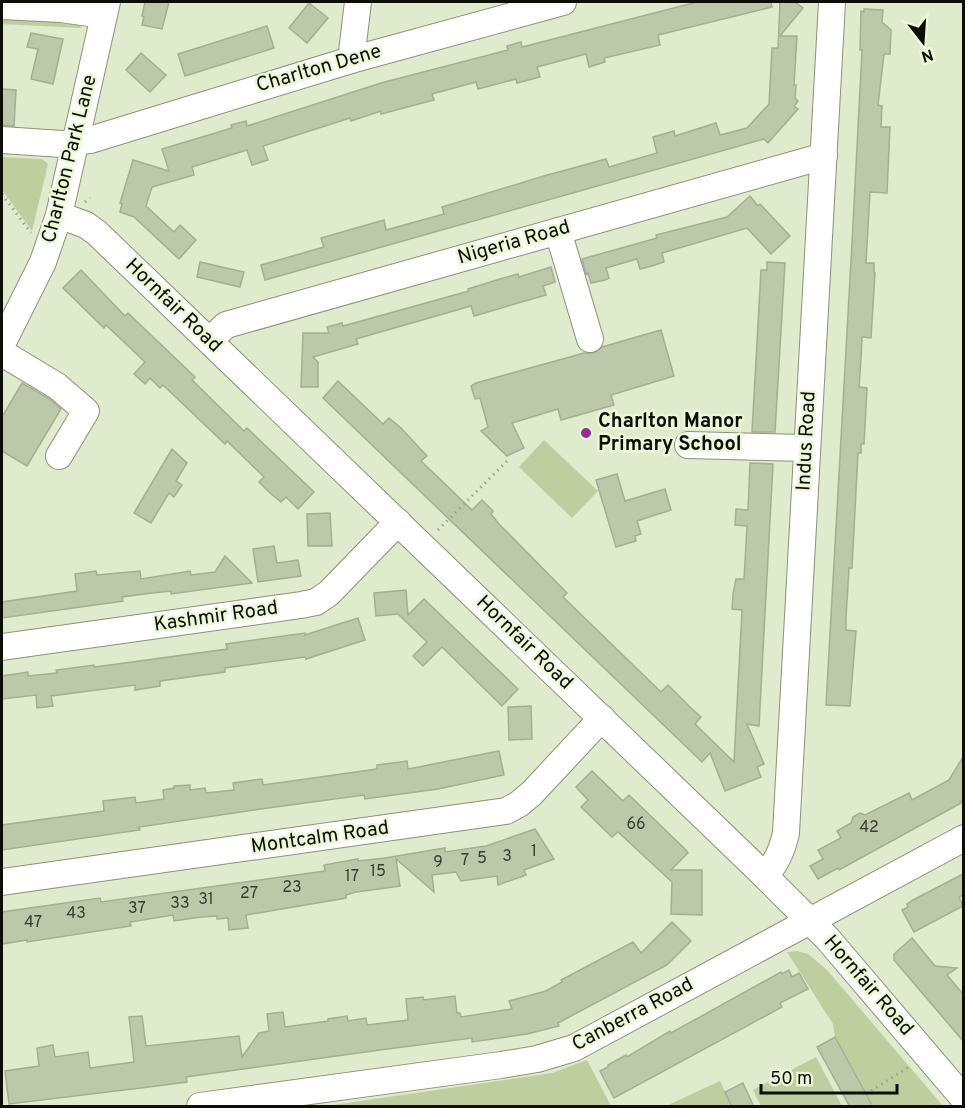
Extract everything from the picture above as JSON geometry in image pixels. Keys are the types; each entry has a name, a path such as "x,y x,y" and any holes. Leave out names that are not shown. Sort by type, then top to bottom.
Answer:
{"street":[{"path":"351,60 358,2"},
{"name":"Charlton Dene","path":"2,140 62,144 90,140 351,60 563,2"},
{"name":"Indus Road","path":"765,876 782,850 786,833 832,2"},
{"path":"2,6 61,9 106,8"},
{"name":"Charlton Park Lane","path":"2,344 43,262 59,215 106,8"},
{"name":"Nigeria Road","path":"210,340 226,325 824,156"},
{"name":"Hornfair Road","path":"59,215 86,225 97,233 765,876 827,938 963,1099"},
{"path":"558,231 590,339"},
{"path":"2,353 57,386 86,411 59,456"},
{"path":"688,445 806,448"},
{"name":"Kashmir Road","path":"2,647 315,602 329,593 398,522"},
{"name":"Montcalm Road","path":"2,882 506,811 532,793 602,718"},
{"name":"Canberra Road","path":"200,1107 537,1059 574,1048 963,838"}],"path":[{"path":"2,194 34,237"},
{"path":"85,202 90,198"},
{"path":"436,532 509,459"},
{"path":"866,1094 913,1064"}],"green space":[{"path":"2,2 87,2 81,28 2,24"},
{"path":"2,157 42,159 48,164 32,231 2,190"},
{"path":"544,440 598,491 572,518 519,467"},
{"path":"797,951 808,954 827,970 943,1106 873,1106 835,1037 833,1024 787,952"},
{"path":"816,1057 842,1106 761,1106 753,1090"},
{"path":"587,1060 611,1106 326,1106 552,1073"},
{"path":"720,1081 732,1106 666,1106"}],"building":[{"path":"145,2 169,2 162,29 142,25"},
{"path":"697,2 771,2 772,7 658,35 660,45 604,58 605,62 589,67 586,54 537,67 540,77 517,83 516,79 478,89 476,82 432,94 434,100 381,114 381,111 351,121 350,118 263,146 268,160 252,165 247,150 192,167 194,175 152,187 146,206 174,232 180,225 196,240 179,259 134,217 120,212 122,204 120,203 133,160 169,171 162,149 232,128 231,125 246,121 247,126 381,83 508,50 507,46 521,42 522,47"},
{"path":"780,2 795,2 803,8 780,36 797,36 794,85 796,85 795,98 798,101 794,106 798,109 768,143 764,139 265,280 261,265 324,247 321,238 384,220 386,230 444,214 442,207 544,176 606,159 609,167 657,153 653,137 674,131 675,136 716,123 720,135 747,128 769,104 772,48 778,48"},
{"path":"309,3 328,18 307,43 289,28"},
{"path":"864,9 883,10 882,22 891,30 890,54 884,54 878,105 882,106 881,127 890,127 887,193 870,192 866,263 874,263 875,273 871,338 862,337 859,387 867,388 864,444 861,444 861,453 858,453 852,568 849,568 846,618 846,630 856,631 850,706 826,705 862,50 860,50 861,11 864,12"},
{"path":"267,26 274,48 185,76 178,54"},
{"path":"31,33 63,39 53,84 31,79 38,49 27,47"},
{"path":"141,53 166,75 150,92 126,70"},
{"path":"2,89 16,90 14,126 2,125"},
{"path":"750,196 790,236 771,254 747,228 662,253 664,262 652,266 640,269 637,259 606,268 609,278 605,280 591,283 588,273 586,274 582,259 657,238 656,235 727,217"},
{"path":"200,262 244,272 240,287 197,277"},
{"path":"767,262 785,263 775,432 752,432 761,270 767,270"},
{"path":"551,267 555,282 543,286 546,295 474,316 471,306 356,339 358,344 313,357 318,362 318,387 301,387 303,333 329,333 327,327 342,323 343,326 469,291 468,289 500,279 518,274 519,277"},
{"path":"81,270 125,316 128,313 195,377 192,380 244,431 247,428 314,492 298,509 286,497 281,502 270,493 259,482 264,477 227,441 225,444 163,385 160,388 150,378 145,384 134,374 145,362 106,325 104,328 63,288"},
{"path":"661,330 674,376 611,395 614,405 561,420 558,409 512,423 524,448 507,456 481,431 488,427 480,398 475,399 471,386 476,383 584,353 594,353 602,347"},
{"path":"338,381 383,424 389,418 401,428 427,456 421,461 472,510 482,500 493,511 491,514 499,524 567,593 563,597 661,692 668,685 701,717 695,724 734,762 742,610 732,609 736,579 744,579 747,526 735,525 736,509 748,510 750,463 773,464 759,726 747,724 764,764 757,767 761,777 725,791 710,753 702,762 323,398"},
{"path":"22,383 48,398 61,409 27,466 2,451 2,417"},
{"path":"172,449 187,463 176,481 182,485 174,497 169,493 151,523 134,513"},
{"path":"617,474 625,501 665,489 671,510 637,521 641,534 635,536 636,541 616,547 596,480"},
{"path":"330,513 332,546 308,546 307,514"},
{"path":"274,546 277,563 298,560 301,576 258,582 253,549"},
{"path":"225,556 252,583 171,594 171,591 122,597 123,601 2,618 2,602 77,591 75,574 96,571 97,575 140,571 141,579 190,571 191,575 215,572"},
{"path":"406,590 408,615 424,599 518,689 502,706 442,647 423,666 413,656 427,642 398,614 376,616 374,593"},
{"path":"358,618 365,640 306,659 305,657 225,668 225,672 160,681 160,686 135,690 135,685 51,696 53,706 37,708 36,695 2,699 2,676 28,672 28,676 57,673 56,670 227,649 226,644 305,633 305,635"},
{"path":"531,706 532,739 509,740 508,707"},
{"path":"499,751 504,775 438,789 365,799 364,795 268,808 2,850 2,825 104,811 103,801 135,797 136,803 164,799 163,790 174,788 174,786 190,785 190,790 205,788 206,793 234,790 233,783 262,779 263,785 377,769 377,765 407,761 408,769"},
{"path":"963,757 963,800 961,803 839,870 838,868 818,879 810,866 823,859 818,850 841,838 837,831 851,823 853,817 860,813 865,815 909,793 912,800 949,780"},
{"path":"592,771 623,801 629,795 685,849 688,853 671,870 702,870 702,915 671,914 672,882 618,832 612,837 581,807 588,800 576,787"},
{"path":"535,829 554,859 524,870 526,875 498,885 497,876 461,881 456,872 432,875 434,892 396,859 400,886 356,892 346,895 346,898 246,915 248,928 229,930 228,918 217,919 217,916 174,921 173,915 130,922 131,926 2,944 2,912 100,898 101,902 325,871 324,865 358,859 358,861 385,858 445,848 445,852 486,846"},
{"path":"963,874 963,895 959,897 963,906 914,932 902,910 908,907 907,904"},
{"path":"672,922 691,941 667,965 558,1023 559,1026 527,1034 472,1042 472,1038 380,1050 186,1077 187,1082 9,1104 5,1071 39,1066 37,1048 53,1045 55,1057 88,1052 90,1068 134,1062 129,1017 142,1016 146,1046 239,1036 242,1057 259,1033 269,1031 267,1014 283,1012 285,1027 347,1016 348,1021 366,1018 367,1025 408,1020 406,999 423,997 424,1000 455,996 457,1013 460,1013 461,1017 512,1009 509,1001 546,991 562,982 561,980 633,942 641,953"},
{"path":"912,938 935,966 957,968 947,975 963,994 963,1041 894,960 894,954"},
{"path":"789,970 792,977 799,973 808,989 780,1003 782,1007 614,1098 600,1071 608,1065 626,1055 627,1057 670,1031 671,1033 781,972 782,974"},
{"path":"835,1037 873,1107 850,1107 817,1047"},
{"path":"743,1083 754,1107 732,1107 725,1092"}],"place":[{"name":"Charlton Manor Primary School","path":"586,433"}]}
